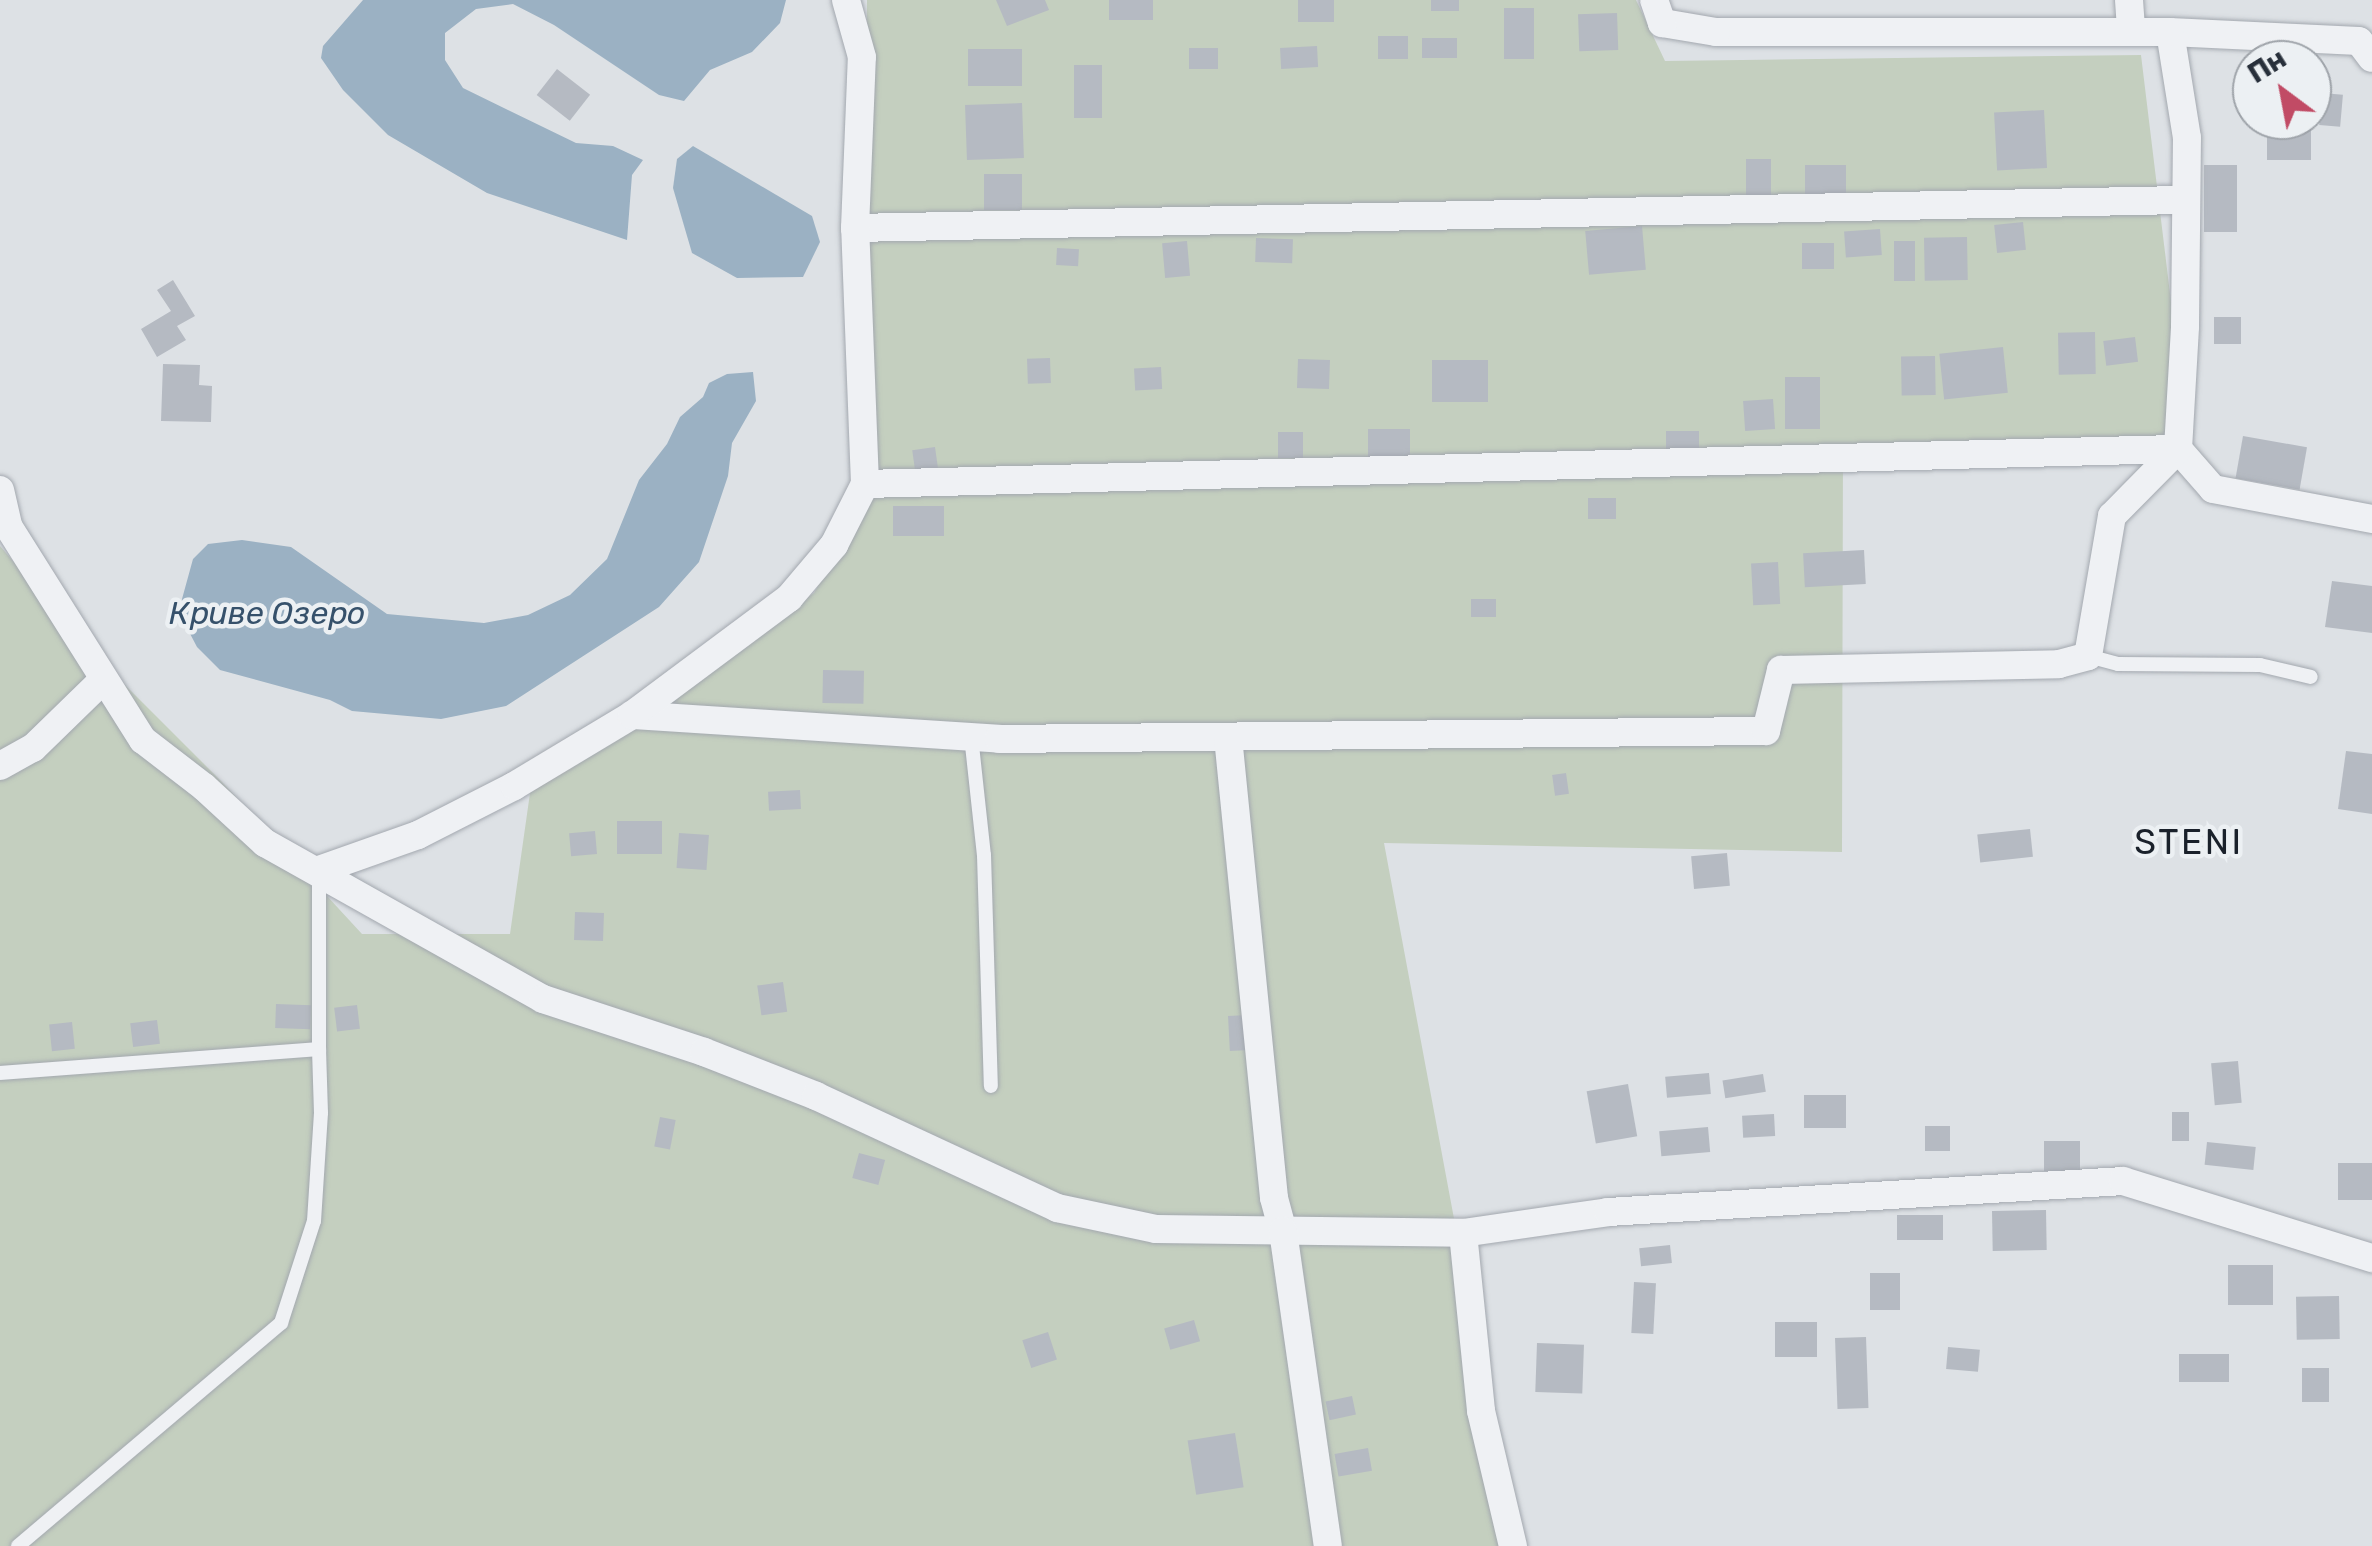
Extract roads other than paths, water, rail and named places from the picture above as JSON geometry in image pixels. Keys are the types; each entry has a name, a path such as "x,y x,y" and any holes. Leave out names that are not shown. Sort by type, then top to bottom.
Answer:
{"street":[{"path":"319,870 418,835 514,786 632,716 789,598 834,545 865,484 855,228 862,57 846,0"},
{"path":"1654,0 1662,23 1716,32 2170,32 2358,42 2372,58"},
{"path":"2130,0 2132,32"},
{"path":"632,716 970,735 1228,738 1766,731 1781,670 2058,664 2088,656 2112,516 2178,450 2186,326 2187,138 2170,32"},
{"path":"855,228 2186,200"},
{"path":"865,484 2178,450 2213,489 2372,519"},
{"path":"0,490 8,526 102,681 143,740 204,786 265,844 319,870 543,999 704,1052 816,1096 1057,1208 1156,1230 1463,1233 1608,1212 2123,1181 2372,1258"},
{"path":"0,766 56,729 102,681"},
{"path":"1228,738 1274,1198 1283,1231 1328,1546"},
{"path":"1463,1233 1481,1410 1513,1546"}],"lane":[{"path":"2088,656 2118,664 2260,664 2311,677"},
{"path":"970,735 984,855 991,1086"},
{"path":"18,1546 281,1324 314,1221 322,1113 319,870"},
{"path":"0,1074 319,1049"}],"water":[{"path":"363,0 786,0 780,23 752,52 710,70 684,101 659,95 554,25 513,4 476,9 445,33 445,60 463,88 576,143 613,146 643,160 632,175 627,240 487,193 388,135 343,90 321,58 323,46"},
{"path":"693,146 812,216 820,242 803,277 737,278 692,253 673,188 677,159"},
{"name":"Криве Озеро","path":"753,372 756,401 732,443 728,476 699,562 659,607 506,706 441,719 352,711 330,700 220,670 197,647 186,626 182,599 193,559 208,544 242,540 291,547 387,614 484,623 528,615 570,595 607,559 639,480 667,444 680,417 703,397 709,383 727,374"}],"district":[{"name":"STENI","path":"2189,842"}]}
